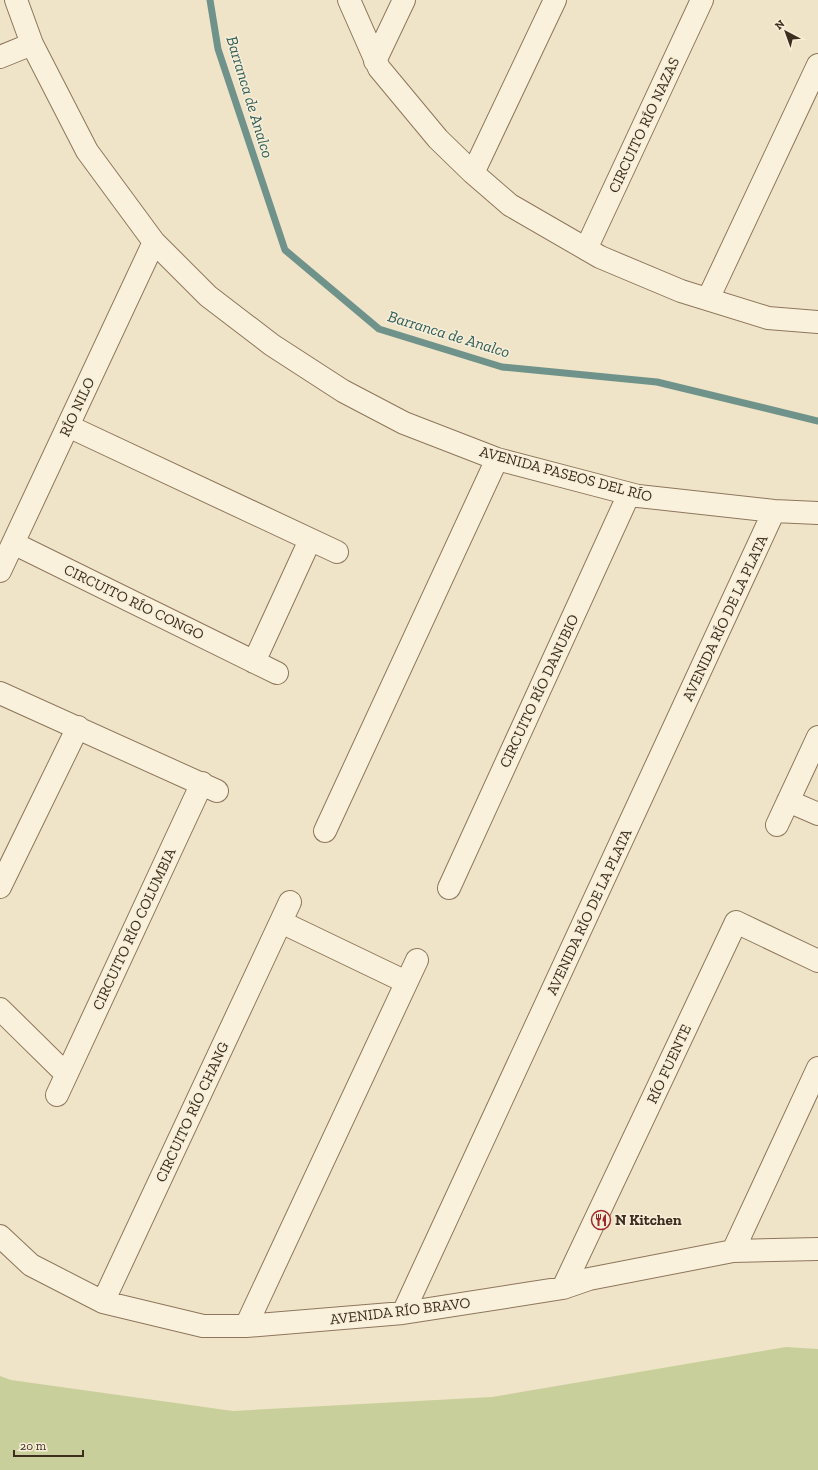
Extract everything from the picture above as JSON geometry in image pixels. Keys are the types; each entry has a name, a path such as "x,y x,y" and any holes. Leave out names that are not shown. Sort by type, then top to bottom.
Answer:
{"street":[{"name":"AVENIDA PASEOS DEL RÍO","path":"16,0 32,44 87,151 154,242 208,296 272,346 343,391 404,423 498,459 638,496 774,511 818,512"},
{"path":"349,0 379,68 438,139 473,173 510,204 600,257 681,291 768,318 818,322"},
{"path":"375,61 404,0"},
{"path":"473,173 555,0"},
{"name":"CIRCUITO RÍO NAZAS","path":"586,249 702,0"},
{"path":"0,57 32,44"},
{"path":"708,299 818,65"},
{"name":"RÍO NILO","path":"0,571 154,242"},
{"path":"68,426 337,552"},
{"path":"325,831 498,459"},
{"name":"CIRCUITO RÍO DANUBIO","path":"449,888 629,494"},
{"name":"AVENIDA RÍO DE LA PLATA","path":"403,1313 774,511"},
{"path":"254,662 310,540"},
{"name":"CIRCUITO RÍO CONGO","path":"13,543 277,673"},
{"name":"CIRCUITO RÍO COLUMBIA","path":"0,692 210,787 56,1095"},
{"path":"0,887 78,728"},
{"path":"777,825 818,737"},
{"path":"788,801 818,814"},
{"name":"CIRCUITO RÍO CHANG","path":"102,1302 290,902"},
{"path":"281,922 406,982"},
{"name":"RÍO FUENTE","path":"563,1288 736,922 818,961"},
{"path":"246,1326 416,960"},
{"path":"0,1009 66,1074"},
{"path":"732,1251 818,1068"},
{"name":"AVENIDA RÍO BRAVO","path":"0,1236 31,1264 102,1302 204,1326 246,1326 403,1313 563,1288 589,1279 732,1251 818,1249"}],"green space":[{"path":"786,1347 818,1349 818,1470 0,1470 0,1376 11,1380 233,1411 492,1397"}],"waterway":[{"name":"Barranca de Analco","path":"210,0 218,49 285,250 379,329 502,367 657,382 818,421"}],"place":[{"name":"N Kitchen","path":"601,1220"}]}
